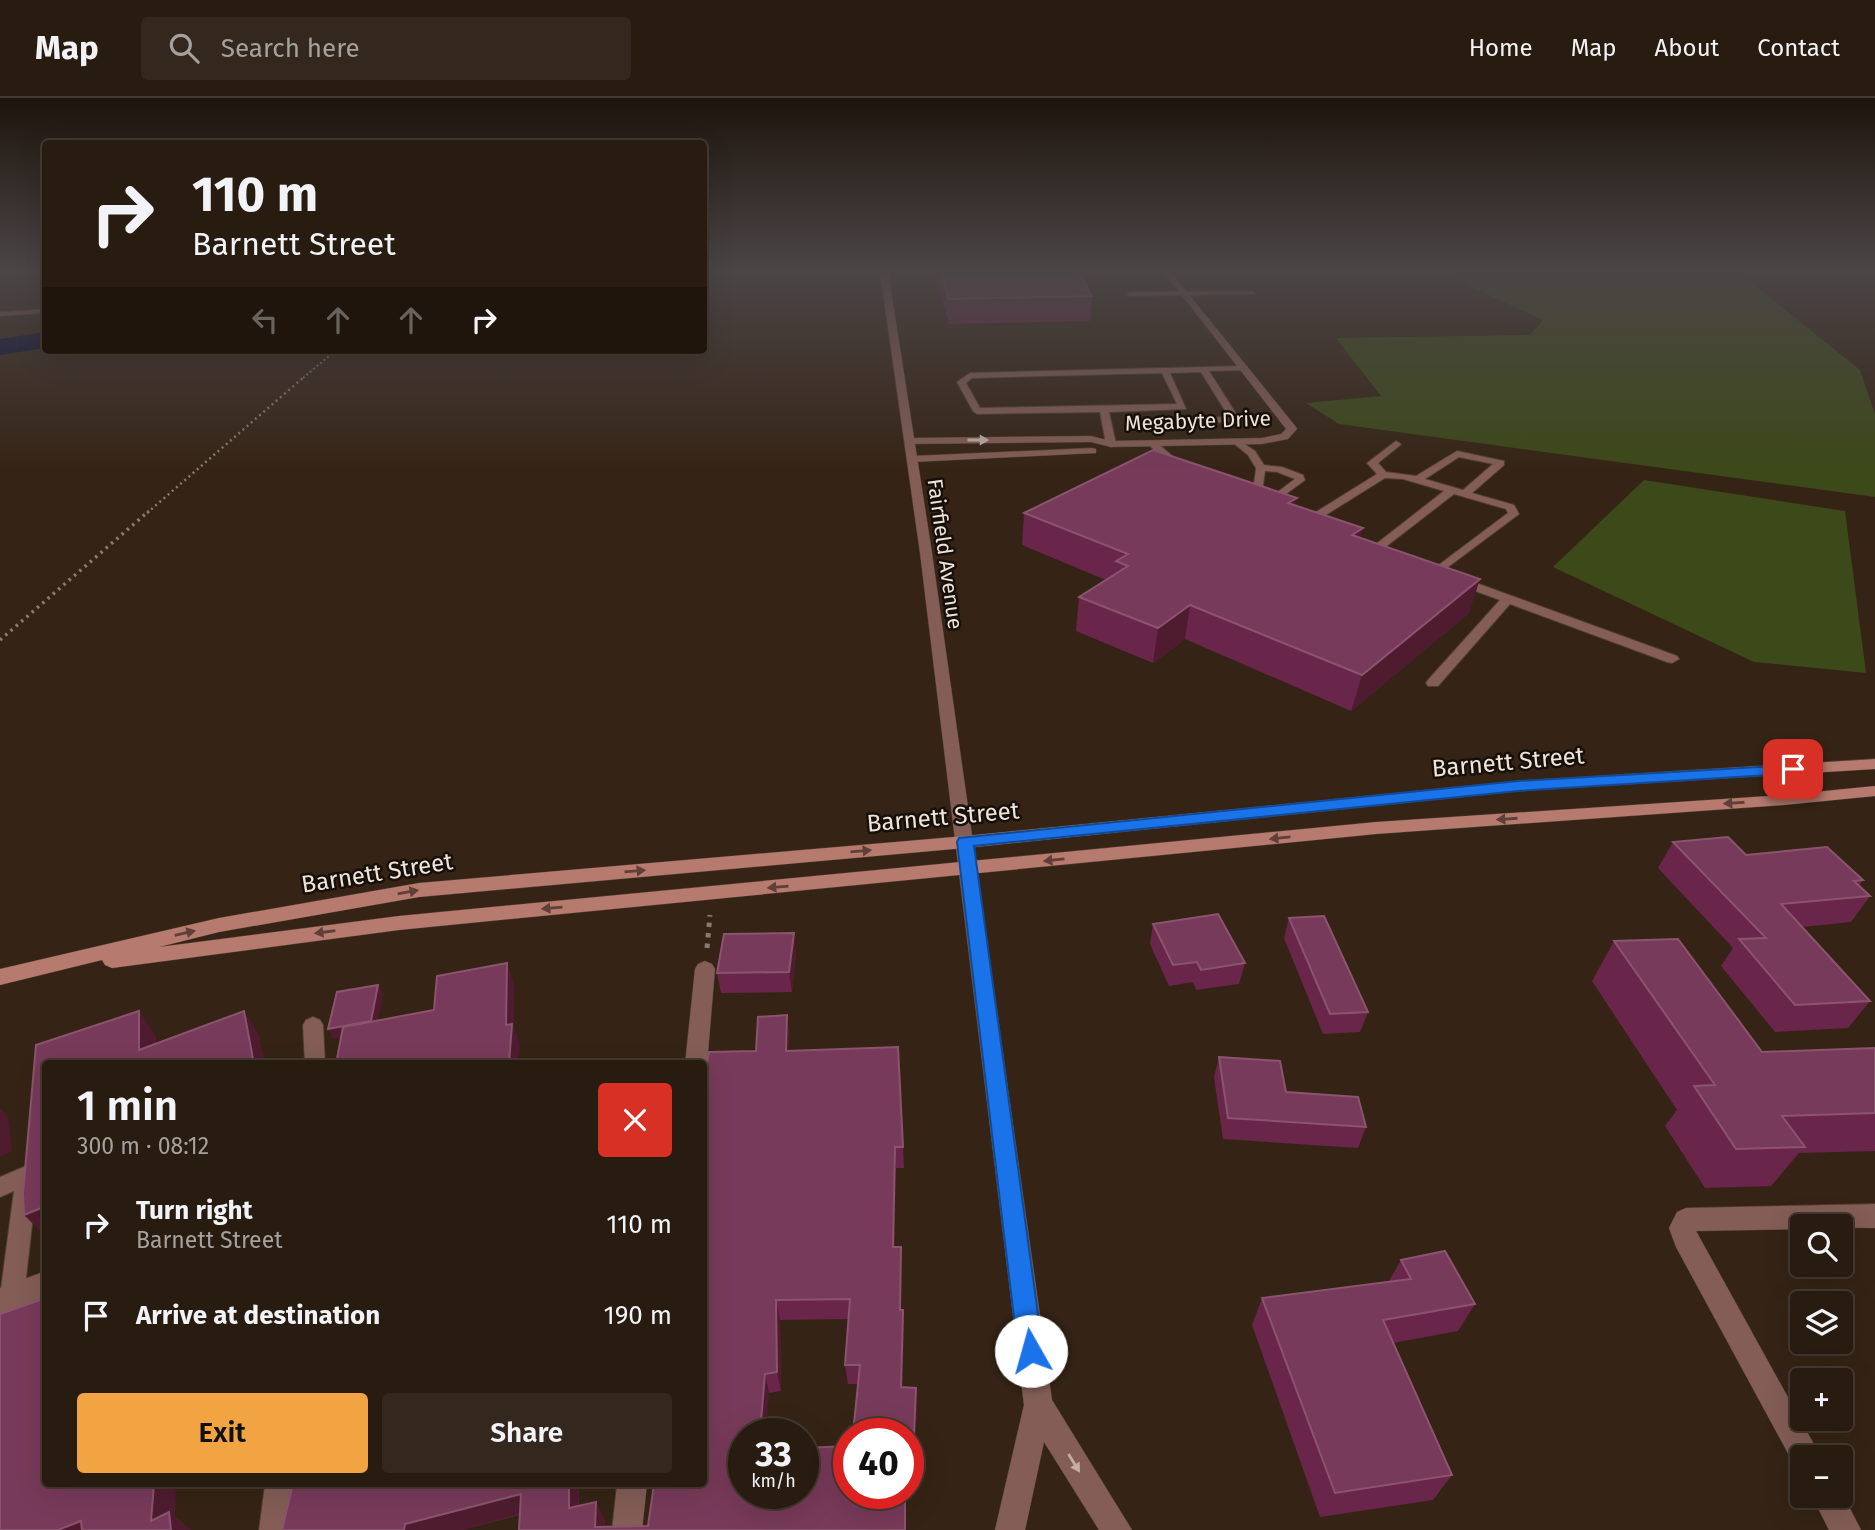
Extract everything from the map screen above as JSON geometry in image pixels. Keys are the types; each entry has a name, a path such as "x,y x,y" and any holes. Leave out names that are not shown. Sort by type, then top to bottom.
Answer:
{"main road":[{"name":"Barnett Street","path":"0,977 219,925 419,890 965,842 1518,786 1875,764"},
{"name":"Barnett Street","path":"23,970 399,923 1377,828 1784,800 1875,791"}],"street":[{"name":"Fairfield Avenue","path":"894,338 965,842 1038,1405"},
{"name":"Megabyte Drive","path":"910,441 1091,439 1111,444 1237,442 1276,440 1284,437 1292,429 1220,338"},
{"name":"Megabyte Drive","path":"913,459 1095,451 1111,444"},
{"path":"695,1060 705,970"},
{"path":"1799,1445 1685,1239 1682,1228 1686,1220 1875,1216"},
{"path":"6,1298 42,1285"},
{"path":"1010,1530 1038,1405"},
{"path":"1038,1405 1116,1530"},
{"path":"274,1530 280,1487"},
{"path":"627,1530 632,1487"},
{"path":"1834,1508 1846,1530"}],"lane":[{"path":"1165,370 1183,407 977,411 961,382 971,376 1165,370 1203,370 1244,368"},
{"path":"1143,422 1235,420 1203,370"},
{"path":"1103,409 1111,444"},
{"path":"1237,442 1252,453 1261,468 1258,507 1300,480 1292,473 1261,468"},
{"path":"1152,443 1194,480"},
{"path":"1383,475 1373,463 1396,444"},
{"path":"1417,480 1457,454 1501,463 1464,494"},
{"path":"1305,524 1383,475 1417,480 1510,507 1514,514 1430,570 1672,659"},
{"path":"1375,550 1452,490"},
{"path":"1433,683 1508,598"},
{"path":"313,1025 315,1060"},
{"path":"6,1298 30,1150"},
{"path":"0,1187 26,1176"}],"path":[{"path":"0,640 332,354"},
{"path":"705,970 712,893"}],"green space":[{"path":"1336,338 1820,338 1860,370 1875,414 1875,497 1339,424 1306,403 1381,396"},
{"path":"1644,480 1845,511 1866,673 1754,662 1553,567"}],"building":[{"path":"1153,450 1297,498 1288,503 1363,528 1352,535 1480,579 1362,675 1190,605 1158,628 1079,597 1128,566 1116,561 1128,554 1024,513"},
{"path":"1728,837 1746,855 1827,847 1863,880 1854,881 1870,896 1781,904 1870,1001 1795,1005 1739,939 1766,938 1673,842"},
{"path":"1218,914 1245,963 1201,970 1197,962 1173,965 1153,924"},
{"path":"1324,916 1368,1012 1330,1014 1289,918"},
{"path":"794,933 789,972 717,973 724,934"},
{"path":"1678,939 1762,1052 1875,1048 1875,1113 1782,1116 1805,1147 1736,1149 1694,1086 1715,1085 1614,941"},
{"path":"507,963 506,1025 512,1024 509,1060 337,1060 343,1027 434,1010 437,976"},
{"path":"378,985 371,1021 328,1029 337,992"},
{"path":"139,1011 139,1050 244,1011 253,1060 42,1060 42,1208 24,1215 23,1193 36,1045"},
{"path":"787,1015 786,1051 898,1047 903,1147 895,1147 893,1247 901,1247 901,1387 916,1388 915,1418 855,1418 860,1365 845,1365 850,1299 776,1300 777,1372 765,1374 761,1418 728,1418 728,1509 819,1509 819,1447 833,1447 833,1509 905,1509 905,1530 519,1530 521,1494 405,1524 404,1530 282,1530 292,1487 569,1487 569,1508 596,1502 595,1527 648,1526 654,1487 707,1487 707,1062 709,1052 756,1051 758,1017"},
{"path":"1219,1057 1280,1061 1286,1092 1358,1097 1366,1127 1228,1118"},
{"path":"1445,1251 1475,1304 1383,1320 1452,1475 1335,1493 1262,1298 1411,1279 1401,1260"},
{"path":"42,1299 42,1487 154,1487 151,1521 169,1512 171,1530 82,1530 81,1521 58,1530 0,1530 0,1314"}],"waterway":[{"path":"0,347 42,341"}],"route":[{"path":"1031,1351 965,842 1518,786 1793,769"}]}
